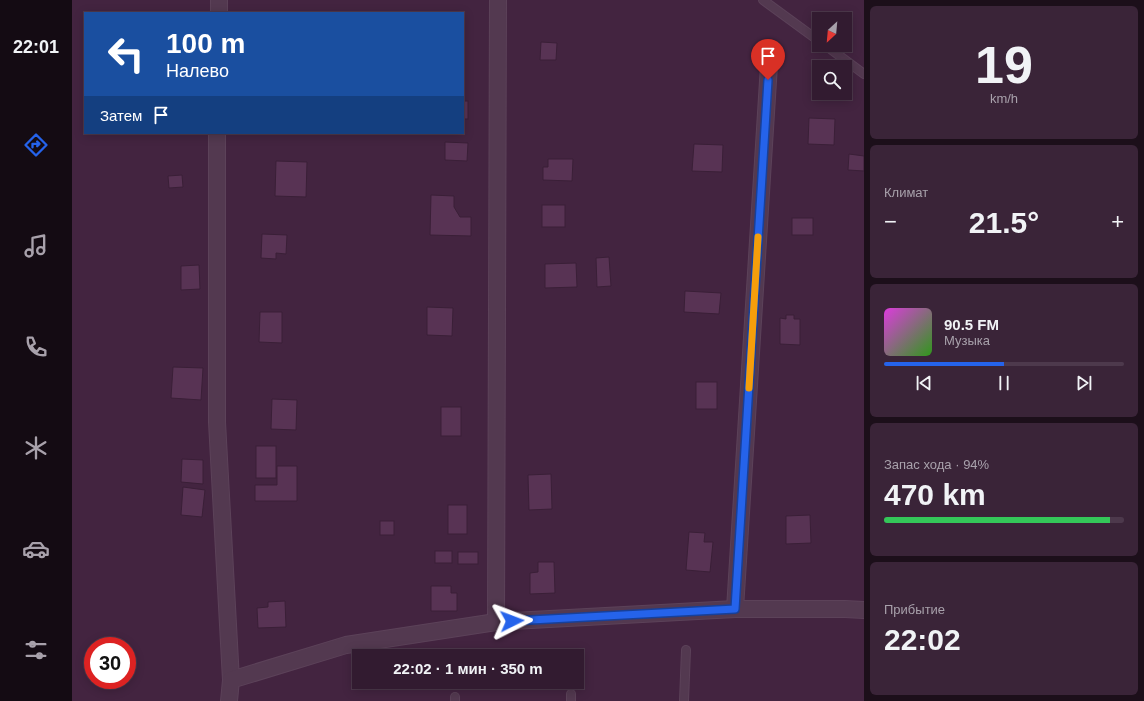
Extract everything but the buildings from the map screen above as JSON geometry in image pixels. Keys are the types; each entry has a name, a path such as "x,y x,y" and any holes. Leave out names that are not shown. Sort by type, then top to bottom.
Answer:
{"street":[{"path":"219,0 219,12"},
{"path":"496,622 498,0"},
{"path":"735,609 770,49"},
{"path":"217,134 217,422 231,680 230,701"},
{"path":"231,680 346,645 496,622 735,609 864,610"}],"lane":[{"path":"763,0 812,36"},
{"path":"834,52 864,74"},
{"path":"684,701 686,650"}],"slow traffic":[{"path":"749,388 758,237"}],"route":[{"path":"512,621 735,609 768,80"}]}
